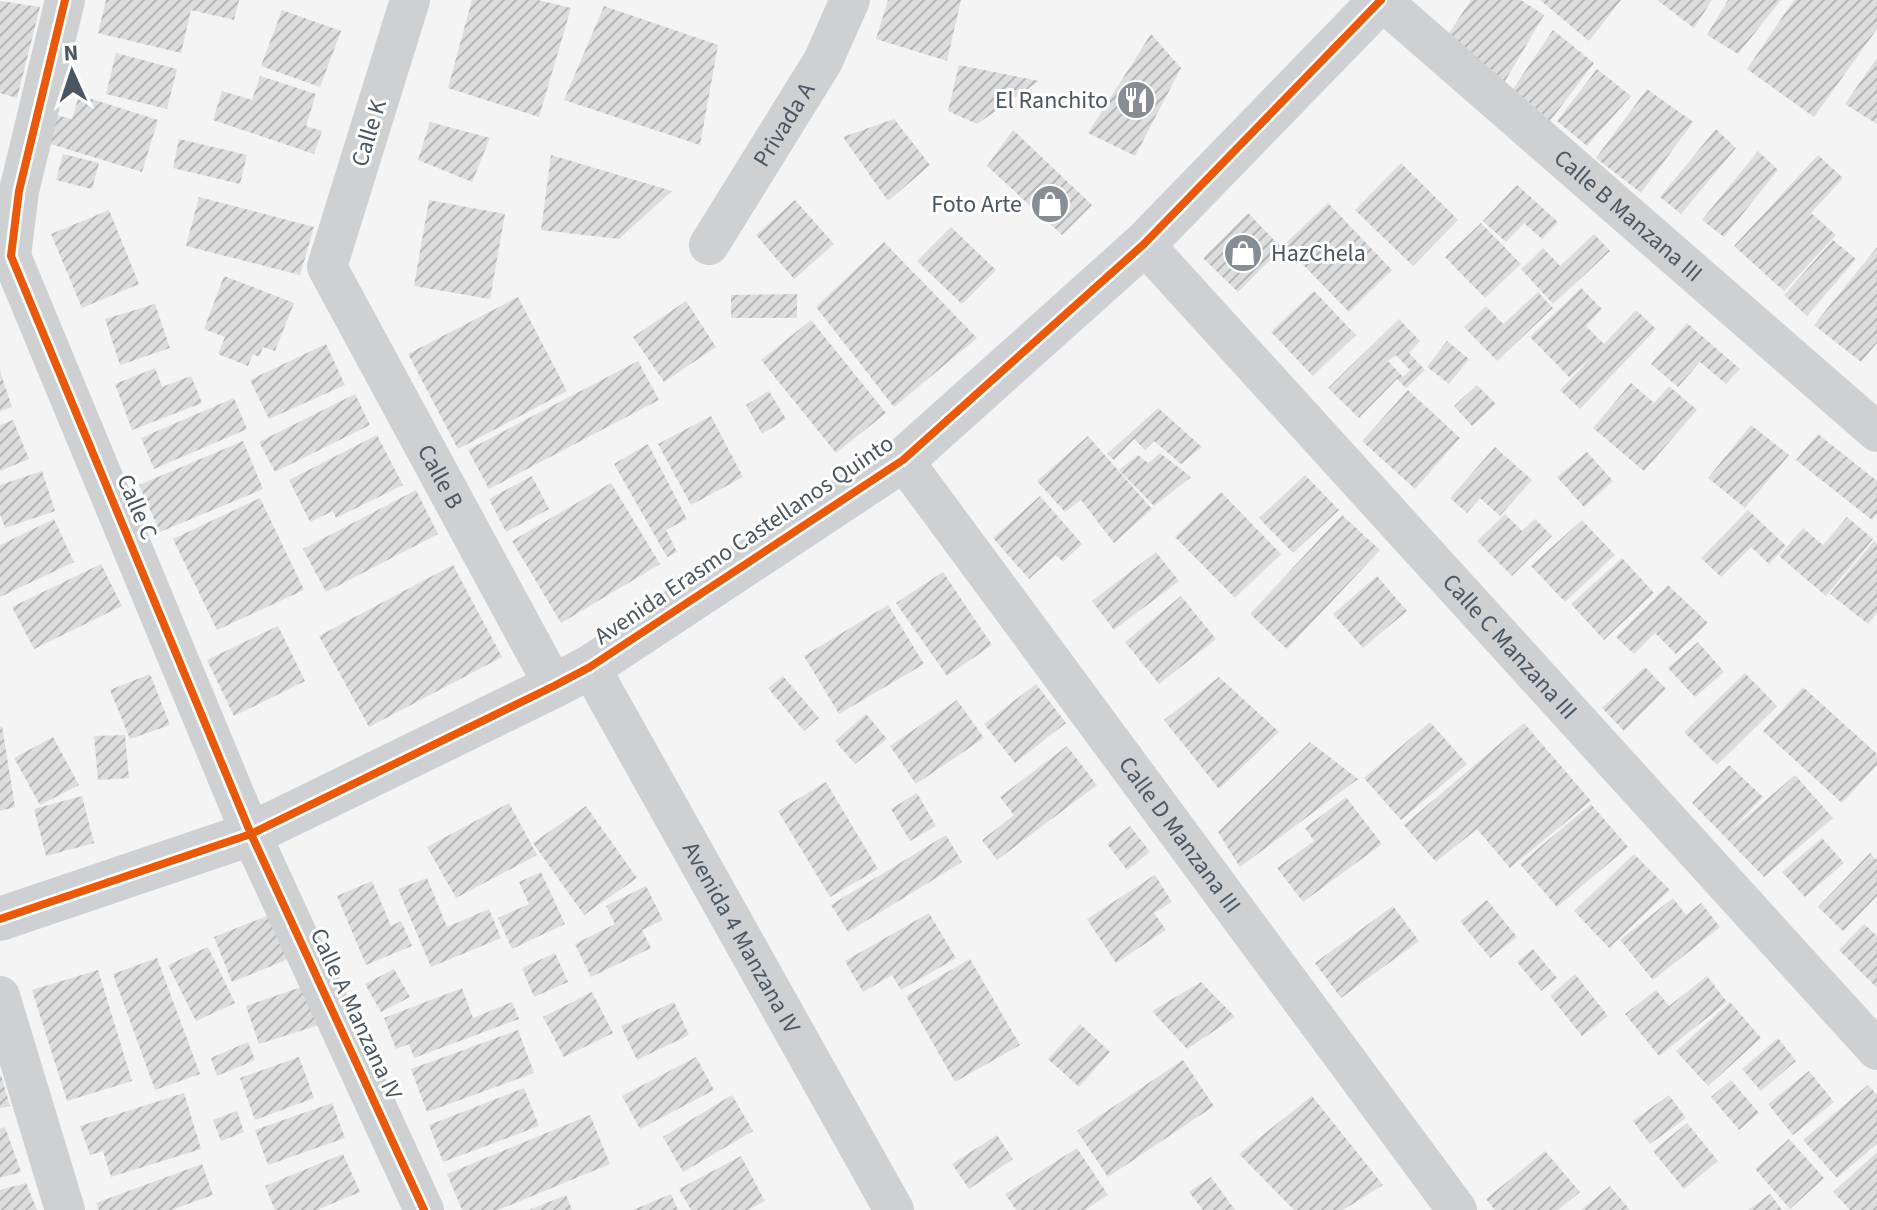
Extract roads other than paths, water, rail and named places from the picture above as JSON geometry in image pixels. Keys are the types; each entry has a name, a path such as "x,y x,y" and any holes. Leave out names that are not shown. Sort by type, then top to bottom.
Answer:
{"street":[{"name":"Calle C","path":"65,0 19,191 11,256 251,834"},
{"name":"Calle K","path":"327,267 410,0"},
{"name":"Privada A","path":"709,245 823,61 850,0"},
{"name":"Avenida Erasmo Castellanos Quinto","path":"0,919 251,834 572,676 903,460 1144,244 1381,0"},
{"name":"Calle B Manzana III","path":"1381,0 1877,432"},
{"name":"Calle C Manzana III","path":"1144,244 1877,1050"},
{"name":"Calle B","path":"327,267 572,676"},
{"name":"Calle D Manzana III","path":"903,460 1457,1210"},
{"name":"Avenida 4 Manzana IV","path":"572,676 894,1210"},
{"name":"Calle A Manzana IV","path":"251,834 424,1210"},
{"path":"0,996 65,1210"}],"place":[{"name":"El Ranchito","path":"1136,100"},
{"name":"Foto Arte","path":"1050,204"},
{"name":"HazChela","path":"1243,253"}]}
